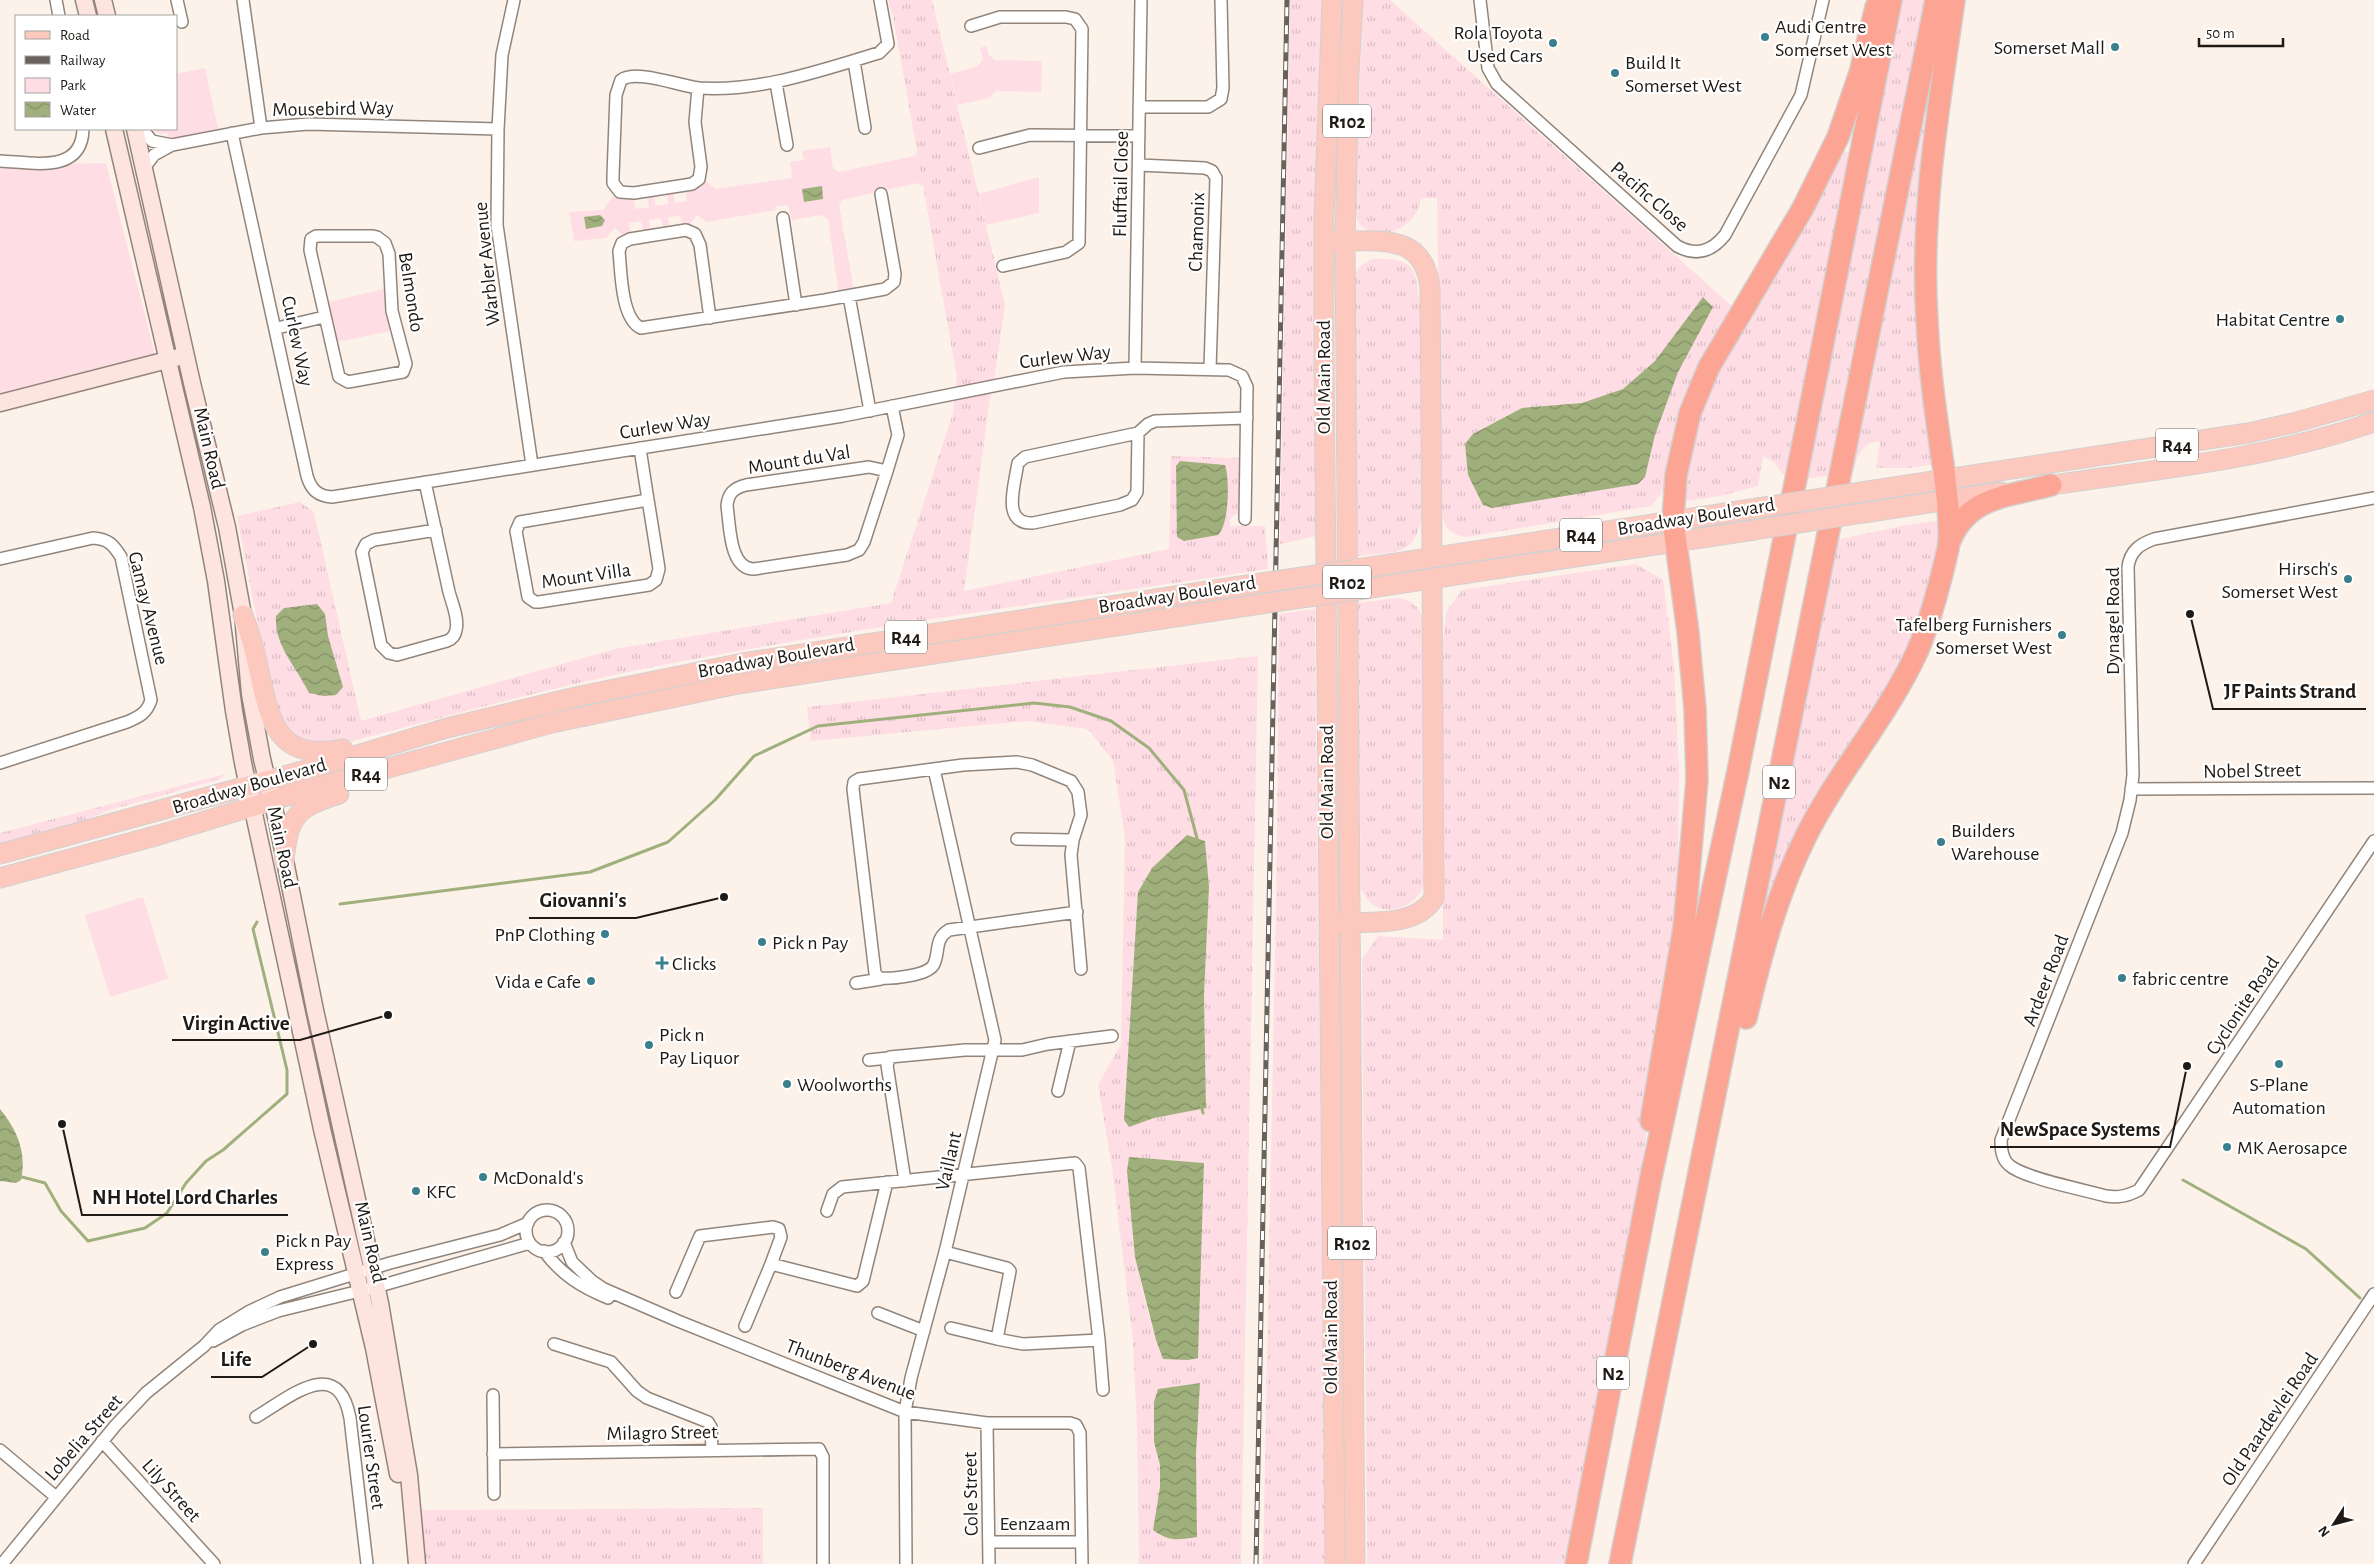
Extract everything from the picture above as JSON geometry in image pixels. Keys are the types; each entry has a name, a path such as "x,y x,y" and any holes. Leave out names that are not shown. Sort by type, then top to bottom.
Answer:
{"highway":[{"path":"1650,1182 1652,1108 1684,928 1697,780 1695,709 1688,632 1673,521 1676,475 1690,413 1699,390 1720,347 1795,224 1838,137 1857,80 1877,0"},
{"name":"N2","path":"1576,1564 1650,1182 1738,771 1891,0"},
{"name":"N2","path":"1620,1564 1936,0"},
{"path":"1949,545 1946,491 1926,320 1926,239 1930,191 1954,0"},
{"path":"1690,1225 1708,1183 1758,965 1775,909 1817,816 1893,695 1917,652 1932,610 1949,545 1958,523 1974,508 2051,485"}],"main road":[{"path":"84,0 88,15"},
{"path":"103,0 107,15"},
{"name":"Old Main Road","path":"1332,0 1324,240 1335,1564"},
{"name":"Old Main Road","path":"1353,0 1348,75 1345,241 1355,1564"},
{"name":"Main Road","path":"114,130 168,359 216,581 234,711 248,786 320,1121 364,1271 376,1286 409,1475 417,1564"},
{"name":"Main Road","path":"135,130 227,527 244,615 250,694 315,1010 364,1271 360,1290 381,1381 406,1512 415,1542"},
{"path":"1324,240 1399,244 1407,247 1421,258 1426,267 1430,288 1432,558"},
{"path":"0,403 186,355"},
{"name":"Broadway Boulevard","path":"0,878 272,800 552,723 738,684 1863,513 1946,491 2248,434 2293,424 2374,400"},
{"name":"Broadway Boulevard","path":"0,854 248,786 447,728 580,696 743,662 1868,492 1946,491 2051,485 2216,461 2282,449 2374,422"},
{"path":"1330,923 1399,919 1416,915 1425,910 1434,898 1432,579"},
{"path":"244,615 252,639 271,719 284,737 292,744 317,752 329,752 447,728"},
{"path":"284,860 289,828 296,817 308,805 460,749"}],"street":[{"path":"56,0 59,15"},
{"path":"177,0 182,22"},
{"path":"243,0 261,128"},
{"name":"Warbler Avenue","path":"514,0 502,55 498,129 498,234 532,465"},
{"path":"698,88 695,122 701,175 699,179 692,184 634,193 620,192 613,183 613,176 618,84 626,76 698,88 776,83 879,53 888,44 880,0"},
{"name":"Flufftail Close","path":"1135,368 1141,0"},
{"path":"1139,107 1208,107 1221,99 1223,88 1221,0"},
{"name":"Pacific Close","path":"1480,0 1488,68 1497,84 1677,246 1692,252 1706,251 1726,235 1801,95 1823,0"},
{"path":"971,26 1007,16 1066,17 1078,22 1083,35 1079,243 1066,252 1002,266"},
{"path":"854,60 865,128"},
{"path":"776,83 787,145"},
{"name":"Mousebird Way","path":"144,168 154,155 172,146 261,128 308,124 498,129"},
{"path":"0,160 62,162 74,154 80,145 83,130"},
{"path":"143,130 152,141 172,146"},
{"name":"Curlew Way","path":"232,133 277,328 308,476 315,492 332,497 870,411 1036,376 1087,370 1135,368 1210,369 1234,370 1242,376 1247,387 1245,519"},
{"path":"979,148 1030,134 1139,136"},
{"name":"Chamonix","path":"1139,165 1205,168 1212,171 1216,178 1210,369"},
{"path":"710,318 700,245 695,234 686,230 630,239 622,243 619,251 626,309 631,321 636,326 647,327 710,318 796,305 849,296 885,289 894,282 895,274 881,194"},
{"path":"783,218 796,305"},
{"name":"Belmondo","path":"316,236 373,236 381,239 389,254 392,311 405,357 406,369 396,374 348,382 341,380 337,373 324,317 310,250 311,239 316,236"},
{"path":"849,296 870,411"},
{"path":"277,328 324,317"},
{"name":"Mount du Val","path":"887,471 869,467 849,469 746,485 734,490 727,498 727,506 737,561 745,569 754,569 855,552 864,542 887,471 898,436 892,406"},
{"path":"1138,433 1137,492 1132,500 1120,505 1033,523 1025,523 1016,517 1012,507 1017,468 1025,457 1138,433 1148,424 1156,421 1247,418"},
{"name":"Mount Villa","path":"640,448 660,569 653,583 539,602 535,602 528,597 516,531 520,522 648,500"},
{"path":"425,482 436,530 456,630 453,637 446,641 398,655 392,654 382,645 362,552 366,544 374,540 436,530"},
{"name":"Dynagel Road","path":"2132,789 2128,567 2133,552 2146,542 2154,539 2374,498"},
{"name":"Gamay Avenue","path":"0,559 93,538 103,538 110,542 121,557 151,694 149,708 138,718 0,763"},
{"path":"881,979 875,973 853,784 859,779 934,769 1017,762 1032,765 1066,778 1074,784 1080,799 1080,822 1073,840 1071,854 1081,969"},
{"name":"Vaillant","path":"906,1564 905,1412 911,1378 945,1252 994,1049 994,1036 934,769"},
{"name":"Nobel Street","path":"2132,789 2373,787"},
{"name":"Ardeer Road","path":"2024,1173 2007,1164 2002,1156 2001,1140 2122,833 2132,789"},
{"path":"1017,839 1073,840"},
{"name":"Cyclonite Road","path":"2024,1173 2117,1198 2128,1196 2139,1190 2374,841"},
{"path":"856,983 928,971 934,965 937,945 942,934 949,930 1077,912"},
{"path":"869,1060 943,1051 1022,1050 1070,1041 1112,1036"},
{"path":"1058,1091 1070,1041"},
{"path":"888,1058 887,1065 905,1180"},
{"path":"827,1211 831,1197 837,1189 1072,1162 1077,1164 1099,1340 1103,1390"},
{"path":"771,1264 850,1286 860,1284 888,1182"},
{"path":"553,1211 558,1213 567,1224 568,1231 564,1242 556,1249 544,1251 530,1243 526,1233 528,1223 535,1213 553,1211"},
{"name":"Lobelia Street","path":"2,1564 102,1441 146,1393 204,1346 219,1330 264,1303 364,1271 500,1235 528,1223"},
{"path":"676,1292 697,1241 703,1235 776,1227 780,1232 780,1237 771,1264 745,1326"},
{"name":"Thunberg Avenue","path":"564,1242 572,1262 592,1281 605,1284 627,1299 643,1314 678,1321 905,1412 987,1423 1070,1423 1076,1425 1080,1433 1081,1542"},
{"name":"Lobelia Street","path":"204,1346 269,1314 530,1243"},
{"name":"Thunberg Avenue","path":"544,1251 556,1267 573,1281 627,1299"},
{"path":"945,1252 1007,1268 1010,1271 997,1339"},
{"name":"Old Paardevlei Road","path":"2194,1564 2374,1294"},
{"path":"878,1314 924,1331"},
{"path":"951,1328 1023,1344 1099,1340"},
{"path":"554,1344 611,1362 637,1391 647,1398 708,1422 711,1427 712,1450"},
{"name":"Lourier Street","path":"256,1417 313,1385 328,1384 340,1390 347,1405 350,1418 367,1564"},
{"path":"492,1395 494,1494"},
{"name":"Cole Street","path":"987,1423 989,1564"},
{"name":"Lily Street","path":"102,1441 214,1564"},
{"name":"Milagro Street","path":"493,1454 817,1448 822,1452 823,1461 823,1564"},
{"path":"0,1450 56,1497"},
{"name":"Eenzaam","path":"989,1542 1081,1542"},
{"path":"1081,1542 1082,1564"}],"green space":[{"path":"888,0 932,0 1005,305 994,380 956,388 957,378 893,16"},
{"path":"1290,0 1324,0 1317,536 1280,544"},
{"path":"1363,0 1390,0 1734,308 1663,492 1651,506 1467,537 1453,533 1444,523 1442,513 1437,198 1421,198 1417,211 1410,221 1400,228 1389,232 1378,233 1368,230 1360,224 1355,213"},
{"path":"1901,0 1927,0 1831,475 1804,479"},
{"path":"986,46 989,55 995,60 1042,61 1041,92 996,91 989,98 958,105 950,74 978,66 983,59 980,48"},
{"path":"205,68 218,129 168,139 167,133 160,134 154,130 178,130 178,74"},
{"path":"1923,119 1932,120 1936,464 1909,468 1876,468 1880,442 1874,442 1862,450 1854,469 1851,469"},
{"path":"830,147 833,168 839,172 914,156 917,152 923,187 918,183 842,200 839,204 854,291 839,294 828,220 822,215 792,220 788,205 775,207 776,210 707,222 697,215 688,227 683,227 680,216 668,217 669,228 663,229 661,218 649,220 650,231 643,232 641,221 629,223 631,234 624,237 615,228 606,238 574,241 569,212 603,210 615,194 622,198 634,198 636,209 649,207 647,196 654,195 655,206 668,204 667,193 673,192 675,203 687,201 686,190 696,188 705,180 715,189 792,178 790,162 804,160 802,151"},
{"path":"1838,150 1850,152 1785,474 1782,474 1775,463 1763,456 1758,486 1720,496 1681,502 1701,401"},
{"path":"106,163 157,362 0,401 0,165"},
{"path":"1039,177 1039,213 986,225 979,194"},
{"path":"1372,259 1397,260 1405,263 1410,267 1417,282 1420,307 1422,515 1414,539 1408,546 1392,552 1357,556 1355,273 1362,265"},
{"path":"384,289 391,331 333,343 324,303"},
{"path":"991,391 964,591 1169,549 1171,456 1241,458 1240,512 1230,518 1230,526 1265,526 1268,569 885,626 657,666 540,692 345,743 314,745 293,737 273,704 237,516 300,502 314,512 361,721 615,649 891,603 953,413 954,399"},
{"path":"1941,520 1942,535 1913,642 1758,929 1837,540 1901,526"},
{"path":"1636,564 1663,580 1674,667 1679,769 1678,871 1670,967 1632,1234 1565,1564 1367,1564 1362,959 1378,936 1443,940 1443,644 1446,612 1462,590"},
{"path":"1398,598 1414,604 1423,619 1426,879 1422,890 1415,899 1396,909 1385,909 1376,906 1367,899 1361,888 1357,603"},
{"path":"1315,609 1325,1564 1263,1564 1277,849 1279,614"},
{"path":"1258,656 1241,1564 1139,1564 1137,1429 1133,1341 1112,1167 1098,1085 1121,1044 1125,838 1113,761 1088,729 1026,721 811,741 807,707","holes":["1187,835 1205,841 1209,887 1204,996 1206,1107 1154,1118 1137,917 1138,892 1152,868","1204,1163 1198,1358 1163,1359 1151,1325 1142,1289 1132,1217","1200,1383 1196,1454 1197,1537 1153,1530 1160,1487 1160,1465 1154,1442 1158,1389"]},
{"path":"225,774 222,778 210,782 0,844 0,833"},
{"path":"143,897 168,979 110,997 85,915"},
{"path":"763,1508 763,1564 427,1564 420,1510"}],"water":[{"path":"822,186 823,199 804,202 802,189"},
{"path":"600,215 605,220 602,226 586,229 584,217"},
{"path":"1703,297 1713,307 1678,372 1655,435 1645,477 1638,484 1492,508 1483,505 1468,475 1465,444 1473,434 1522,408 1582,403 1623,389 1655,361"},
{"path":"1180,461 1225,465 1228,480 1228,502 1222,530 1218,535 1184,541 1177,537 1176,466"},
{"path":"317,604 325,614 328,636 343,687 336,695 324,696 309,693 282,647 276,627 276,616 284,608"},
{"path":"1187,835 1205,841 1209,887 1204,996 1206,1108 1154,1118 1129,1127 1124,1120 1138,892 1152,868"},
{"path":"0,1109 16,1133 23,1160 21,1180 16,1183 0,1181"},
{"path":"1129,1157 1204,1163 1198,1358 1188,1360 1163,1359 1156,1340 1135,1257 1127,1171"},
{"path":"1200,1383 1196,1454 1197,1537 1179,1539 1164,1537 1153,1530 1160,1487 1160,1465 1154,1442 1154,1402 1158,1389"}],"waterway":[{"path":"340,904 590,872 668,842 715,800 754,756 818,726 1034,703 1070,707 1111,721 1149,748 1184,790 1198,842"},
{"path":"22,1177 45,1183 61,1211 88,1241 145,1228 167,1213 186,1183 206,1161 223,1150 287,1094 287,1070 253,929 257,922"},
{"path":"1201,1105 1203,1113"},
{"path":"2183,1180 2306,1249 2360,1298"}],"railway":[{"path":"1256,1564 1287,0"}],"place":[{"name":"Audi Centre Somerset West","path":"1765,37"},
{"name":"Rola Toyota Used Cars","path":"1553,43"},
{"name":"Somerset Mall","path":"2115,47"},
{"name":"Build It Somerset West","path":"1615,73"},
{"name":"Habitat Centre","path":"2340,319"},
{"name":"Hirsch's Somerset West","path":"2348,579"},
{"name":"JF Paints Strand","path":"2190,614"},
{"name":"Tafelberg Furnishers Somerset West","path":"2062,635"},
{"name":"Builders Warehouse","path":"1941,842"},
{"name":"Giovanni's","path":"724,897"},
{"name":"PnP Clothing","path":"605,934"},
{"name":"Pick n Pay","path":"762,942"},
{"name":"Clicks","path":"662,963"},
{"name":"fabric centre","path":"2122,978"},
{"name":"Vida e Cafe","path":"591,981"},
{"name":"Virgin Active","path":"388,1015"},
{"name":"Pick n Pay Liquor","path":"649,1045"},
{"name":"S-Plane Automation","path":"2279,1064"},
{"name":"NewSpace Systems","path":"2187,1066"},
{"name":"Woolworths","path":"787,1084"},
{"name":"NH Hotel Lord Charles","path":"62,1124"},
{"name":"MK Aerosapce","path":"2227,1147"},
{"name":"McDonald's","path":"483,1177"},
{"name":"KFC","path":"416,1191"},
{"name":"Pick n Pay Express","path":"265,1252"},
{"name":"Life","path":"313,1344"}]}
